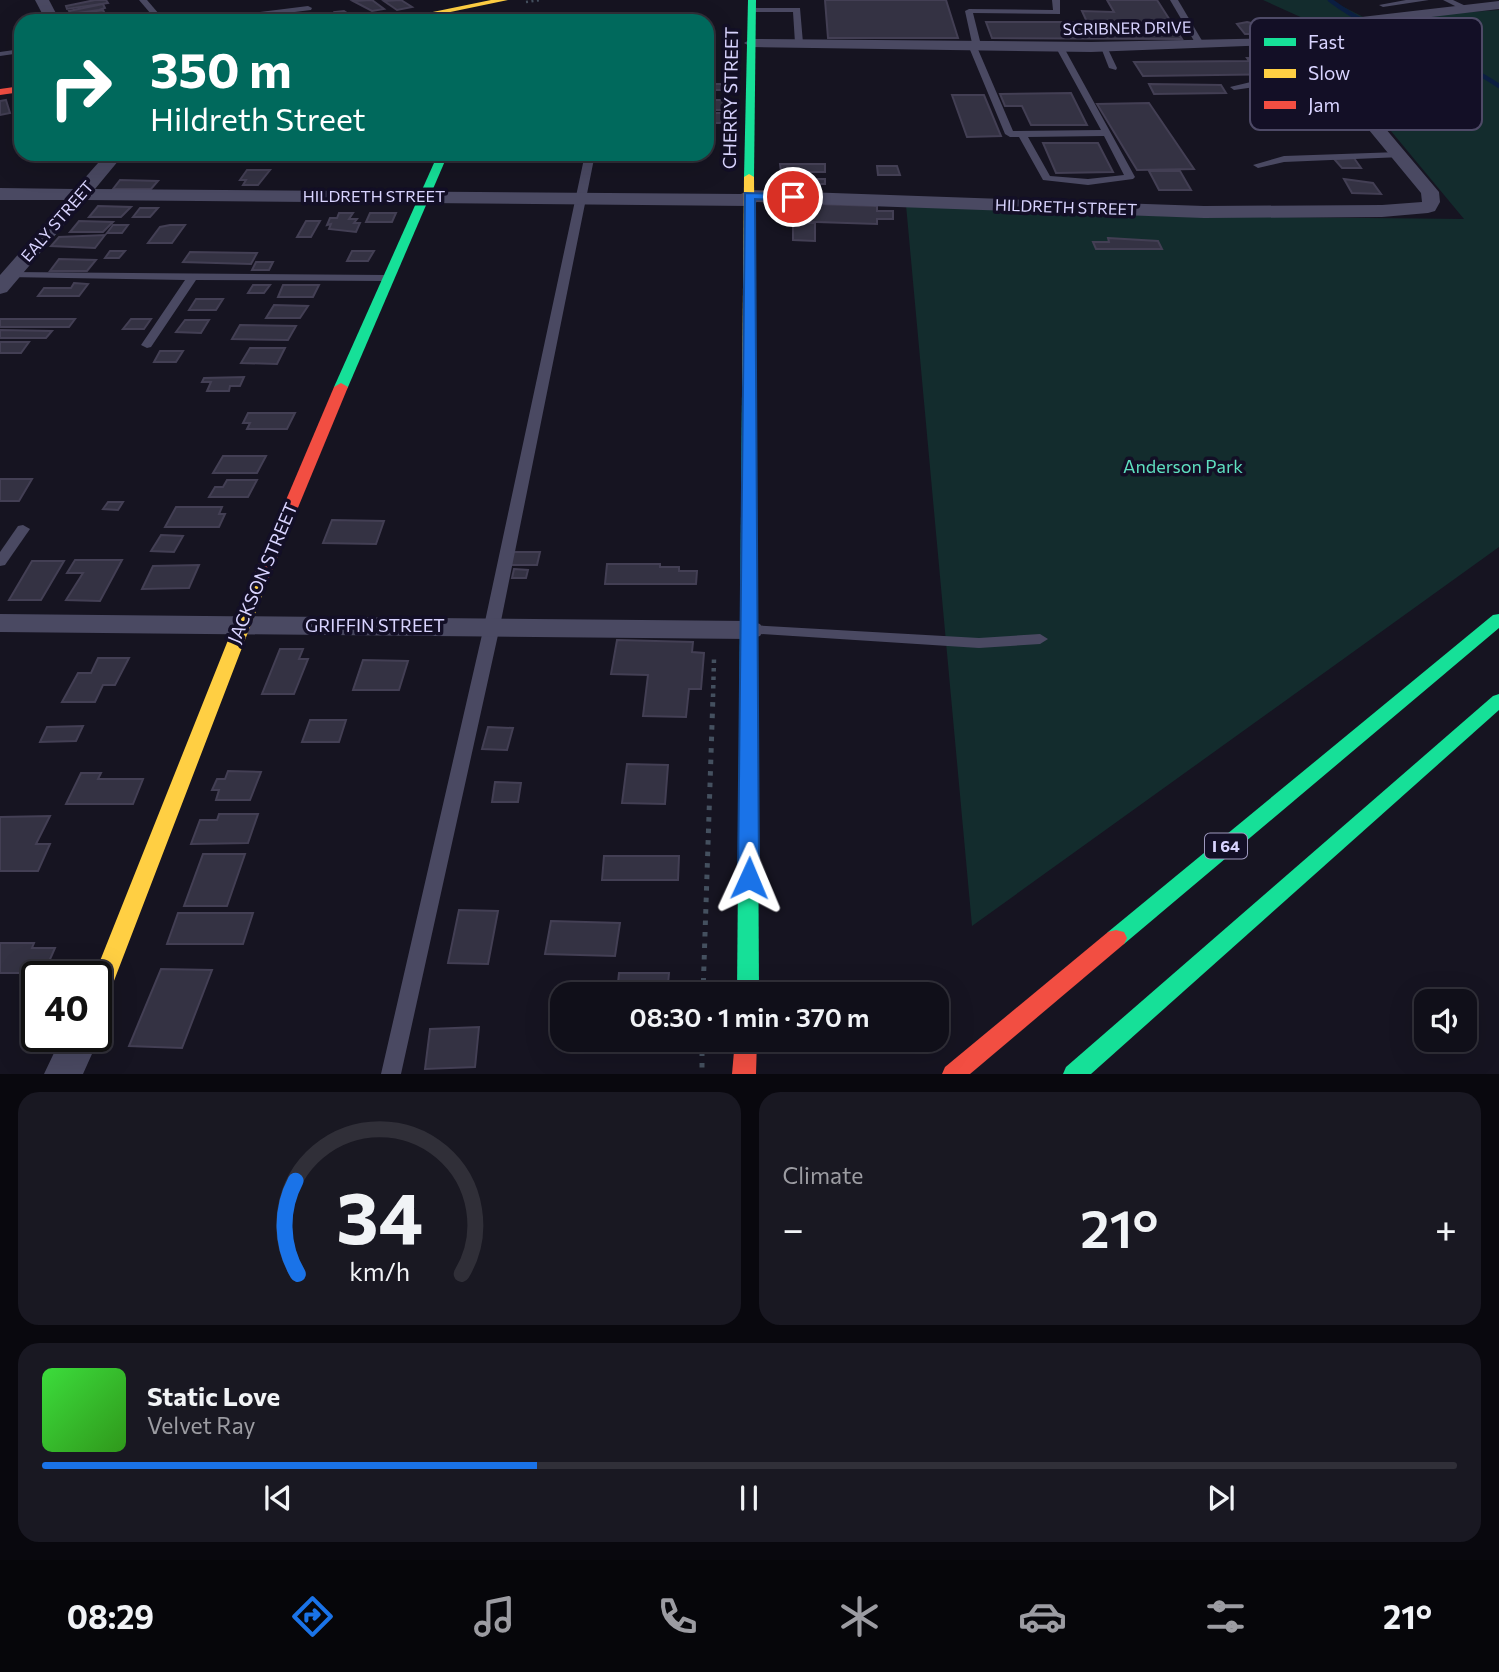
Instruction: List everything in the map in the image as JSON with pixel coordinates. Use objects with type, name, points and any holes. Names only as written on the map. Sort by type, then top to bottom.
[{"type":"main road","points":[[430,14],[504,0]]},
{"type":"main road","name":"CHERRY STREET","points":[[748,982],[749,198],[752,5]]},
{"type":"main road","name":"JACKSON STREET","points":[[111,961],[241,625],[387,278],[440,161]]},
{"type":"main road","name":"I 64","points":[[953,1073],[1499,620]]},
{"type":"main road","points":[[1074,1073],[1499,700]]},
{"type":"main road","points":[[744,1073],[745,1052]]},
{"type":"street","name":"SCRIBNER DRIVE","points":[[1367,18],[1496,7]]},
{"type":"street","name":"SCRIBNER DRIVE","points":[[751,43],[1102,47],[1250,43]]},
{"type":"street","points":[[1378,130],[1430,192],[1431,202],[1422,209],[1382,211]]},
{"type":"street","name":"EALY STREET","points":[[6,281],[109,161]]},
{"type":"street","name":"HILDRETH STREET","points":[[0,194],[749,198],[1204,212],[1382,211]]},
{"type":"street","name":"GRIFFIN STREET","points":[[0,623],[750,630]]},
{"type":"street","points":[[63,1073],[73,1052]]},
{"type":"lane","points":[[143,0],[155,14]]},
{"type":"lane","points":[[1056,0],[1057,12],[969,11],[975,45],[1010,134],[1107,133]]},
{"type":"lane","points":[[1174,0],[1200,44]]},
{"type":"lane","points":[[1402,14],[1383,5],[1425,0]]},
{"type":"lane","points":[[1447,0],[1466,8]]},
{"type":"lane","points":[[752,5],[797,10],[799,43]]},
{"type":"lane","points":[[260,14],[308,8]]},
{"type":"lane","points":[[1022,134],[1046,178],[1068,182],[1108,182],[1130,177],[1059,46]]},
{"type":"lane","points":[[1102,47],[1113,68]]},
{"type":"lane","points":[[1234,87],[1250,84]]},
{"type":"lane","points":[[1258,165],[1283,159],[1399,155]]},
{"type":"lane","points":[[391,1073],[492,626],[578,198],[588,161]]},
{"type":"lane","points":[[146,345],[193,276]]},
{"type":"lane","points":[[6,281],[193,276],[387,278]]},
{"type":"lane","points":[[0,562],[23,529]]},
{"type":"lane","points":[[750,630],[979,643],[1040,639]]},
{"type":"path","points":[[702,1052],[702,1073]]},
{"type":"green space","name":"Anderson Park","points":[[1263,0],[1330,0],[1365,18],[1303,18]]},
{"type":"green space","name":"Anderson Park","points":[[1499,10],[1499,547],[972,926],[906,205],[1158,216],[1464,219],[1390,130],[1482,130],[1482,18],[1396,18]]},
{"type":"building","points":[[106,0],[108,3],[67,9],[66,6]]},
{"type":"building","points":[[372,0],[384,9],[372,11],[353,1]]},
{"type":"building","points":[[401,0],[412,7],[397,10],[384,1]]},
{"type":"building","points":[[825,0],[946,0],[958,38],[828,38]]},
{"type":"building","points":[[1107,0],[1157,0],[1182,39],[992,38],[986,22],[1087,22],[1082,11],[1114,12]]},
{"type":"building","points":[[103,4],[105,8],[99,10],[71,14],[69,11]]},
{"type":"building","points":[[103,10],[105,14],[76,14]]},
{"type":"building","points":[[1250,23],[1250,34],[1245,34],[1237,24]]},
{"type":"building","points":[[1247,58],[1250,58],[1250,75],[1143,76],[1134,62],[1249,61]]},
{"type":"building","points":[[714,84],[731,84],[730,90],[714,90]]},
{"type":"building","points":[[1149,84],[1221,85],[1226,93],[1154,94]]},
{"type":"building","points":[[1071,93],[1087,125],[1031,125],[1022,106],[1005,106],[1000,94]]},
{"type":"building","points":[[952,95],[984,95],[1001,136],[967,137]]},
{"type":"building","points":[[6,100],[10,113],[0,115],[0,101]]},
{"type":"building","points":[[714,100],[726,100],[725,110],[714,110]]},
{"type":"building","points":[[1149,103],[1194,169],[1137,170],[1097,104]]},
{"type":"building","points":[[714,113],[725,113],[725,123],[714,123]]},
{"type":"building","points":[[1043,143],[1098,143],[1113,172],[1056,173]]},
{"type":"building","points":[[1354,158],[1361,168],[1342,168],[1334,159]]},
{"type":"building","points":[[780,164],[825,164],[825,172],[781,172]]},
{"type":"building","points":[[877,166],[897,166],[900,175],[878,175]]},
{"type":"building","points":[[247,170],[270,170],[258,185],[243,185],[246,180],[240,180]]},
{"type":"building","points":[[1149,171],[1180,171],[1191,190],[1159,190]]},
{"type":"building","points":[[825,179],[825,184],[818,184],[818,190],[787,188],[787,181]]},
{"type":"building","points":[[1344,179],[1373,183],[1381,194],[1352,193]]},
{"type":"building","points":[[120,180],[158,181],[151,189],[113,189]]},
{"type":"building","points":[[788,203],[877,206],[877,211],[893,211],[893,219],[877,219],[877,224],[787,221],[787,214],[780,214],[781,210],[787,210]]},
{"type":"building","points":[[98,206],[131,207],[121,217],[89,217]]},
{"type":"building","points":[[140,208],[158,208],[150,217],[133,217]]},
{"type":"building","points":[[339,213],[353,213],[349,219],[357,219],[354,223],[360,223],[356,232],[329,229],[331,224],[327,225],[330,218],[337,218]]},
{"type":"building","points":[[370,213],[396,213],[392,222],[366,222]]},
{"type":"building","points":[[79,221],[113,222],[103,232],[70,232]]},
{"type":"building","points":[[306,221],[320,221],[311,237],[297,237]]},
{"type":"building","points":[[793,223],[815,223],[815,241],[793,240]]},
{"type":"building","points":[[113,225],[128,225],[122,233],[107,233]]},
{"type":"building","points":[[185,225],[172,243],[148,243],[160,227]]},
{"type":"building","points":[[105,235],[95,248],[51,246],[59,237]]},
{"type":"building","points":[[1108,238],[1158,241],[1162,249],[1096,249],[1093,242],[1109,242]]},
{"type":"building","points":[[110,251],[125,251],[119,258],[105,258]]},
{"type":"building","points":[[352,251],[374,251],[368,261],[347,261]]},
{"type":"building","points":[[190,252],[257,253],[251,264],[183,262]]},
{"type":"building","points":[[59,259],[96,260],[87,271],[50,271]]},
{"type":"building","points":[[256,262],[273,262],[269,270],[252,270]]},
{"type":"building","points":[[74,283],[88,284],[79,296],[38,296],[44,288],[71,288]]},
{"type":"building","points":[[253,285],[270,285],[264,293],[248,293]]},
{"type":"building","points":[[283,285],[319,285],[313,297],[278,297]]},
{"type":"building","points":[[196,299],[223,299],[216,310],[189,310]]},
{"type":"building","points":[[274,305],[308,306],[300,318],[266,318]]},
{"type":"building","points":[[0,319],[75,319],[69,327],[0,327]]},
{"type":"building","points":[[131,319],[151,319],[144,329],[123,329]]},
{"type":"building","points":[[185,320],[209,320],[201,333],[176,332]]},
{"type":"building","points":[[240,325],[296,326],[288,340],[232,339]]},
{"type":"building","points":[[0,330],[52,331],[46,338],[0,338]]},
{"type":"building","points":[[0,342],[29,342],[21,353],[0,353]]},
{"type":"building","points":[[250,348],[285,348],[277,364],[241,363]]},
{"type":"building","points":[[160,351],[183,351],[176,362],[154,362]]},
{"type":"building","points":[[244,377],[240,386],[230,386],[229,391],[207,391],[211,382],[202,382],[204,378]]},
{"type":"building","points":[[248,413],[295,413],[287,429],[247,429],[250,423],[243,423]]},
{"type":"building","points":[[223,456],[266,456],[257,473],[213,473]]},
{"type":"building","points":[[0,479],[32,479],[19,501],[0,501]]},
{"type":"building","points":[[227,480],[257,480],[248,497],[209,497],[215,487],[223,487]]},
{"type":"building","points":[[108,502],[123,502],[118,510],[103,509]]},
{"type":"building","points":[[176,507],[222,507],[219,514],[225,514],[219,527],[165,527]]},
{"type":"building","points":[[332,520],[384,521],[376,544],[323,543]]},
{"type":"building","points":[[161,535],[183,536],[174,552],[151,551]]},
{"type":"building","points":[[513,552],[540,552],[537,565],[510,565]]},
{"type":"building","points":[[75,560],[122,560],[100,601],[66,600],[83,573],[67,573]]},
{"type":"building","points":[[32,561],[64,561],[41,600],[9,600]]},
{"type":"building","points":[[607,564],[660,564],[660,567],[679,567],[679,571],[697,571],[696,584],[605,584]]},
{"type":"building","points":[[199,565],[189,588],[142,589],[153,566]]},
{"type":"building","points":[[514,569],[528,570],[526,578],[512,578]]},
{"type":"building","points":[[617,640],[693,642],[692,652],[704,653],[701,689],[689,689],[686,717],[643,716],[648,675],[611,674]]},
{"type":"building","points":[[280,649],[303,649],[299,659],[308,659],[294,694],[262,694]]},
{"type":"building","points":[[98,658],[129,658],[115,685],[103,685],[95,702],[62,702],[78,673],[91,673]]},
{"type":"building","points":[[363,660],[408,661],[399,690],[353,690]]},
{"type":"building","points":[[310,720],[346,720],[339,742],[302,742]]},
{"type":"building","points":[[83,726],[76,741],[40,742],[47,727]]},
{"type":"building","points":[[488,727],[513,728],[507,750],[482,749]]},
{"type":"building","points":[[627,764],[668,765],[665,804],[622,803]]},
{"type":"building","points":[[228,771],[261,772],[250,800],[216,800],[219,790],[212,790],[217,779],[225,779]]},
{"type":"building","points":[[81,773],[101,773],[98,779],[143,779],[133,804],[66,804]]},
{"type":"building","points":[[495,782],[521,783],[518,802],[492,802]]},
{"type":"building","points":[[219,814],[258,814],[248,843],[191,844],[200,820],[217,820]]},
{"type":"building","points":[[50,816],[36,844],[50,844],[38,871],[0,871],[0,817]]},
{"type":"building","points":[[203,854],[245,854],[227,906],[184,906]]},
{"type":"building","points":[[604,856],[679,856],[678,880],[602,880]]},
{"type":"building","points":[[459,910],[498,911],[488,964],[448,963]]},
{"type":"building","points":[[178,913],[253,913],[243,944],[167,944]]},
{"type":"building","points":[[551,921],[620,923],[615,956],[545,954]]},
{"type":"building","points":[[0,943],[34,943],[32,948],[55,948],[49,961],[21,961],[21,973],[0,973]]},
{"type":"building","points":[[161,969],[212,970],[182,1048],[129,1046]]},
{"type":"building","points":[[619,973],[669,973],[668,982],[618,982]]},
{"type":"building","points":[[479,1027],[475,1067],[425,1069],[430,1029]]},
{"type":"waterway","points":[[1330,0],[1358,18]]},
{"type":"waterway","points":[[1482,76],[1499,86]]},
{"type":"traffic: fast","points":[[749,177],[752,0]]},
{"type":"traffic: fast","points":[[341,387],[440,161]]},
{"type":"traffic: fast","points":[[748,982],[749,394]]},
{"type":"traffic: fast","points":[[1116,938],[1499,619]]},
{"type":"traffic: fast","points":[[1074,1074],[1499,700]]},
{"type":"traffic: slow","points":[[430,14],[504,0]]},
{"type":"traffic: slow","points":[[749,177],[749,394]]},
{"type":"traffic: slow","points":[[111,961],[260,580]]},
{"type":"traffic: jam","points":[[0,92],[14,90]]},
{"type":"traffic: jam","points":[[260,580],[341,387]]},
{"type":"traffic: jam","points":[[953,1074],[1116,938]]},
{"type":"traffic: jam","points":[[744,1074],[745,1052]]},
{"type":"route","points":[[749,878],[749,196],[793,197]]}]
